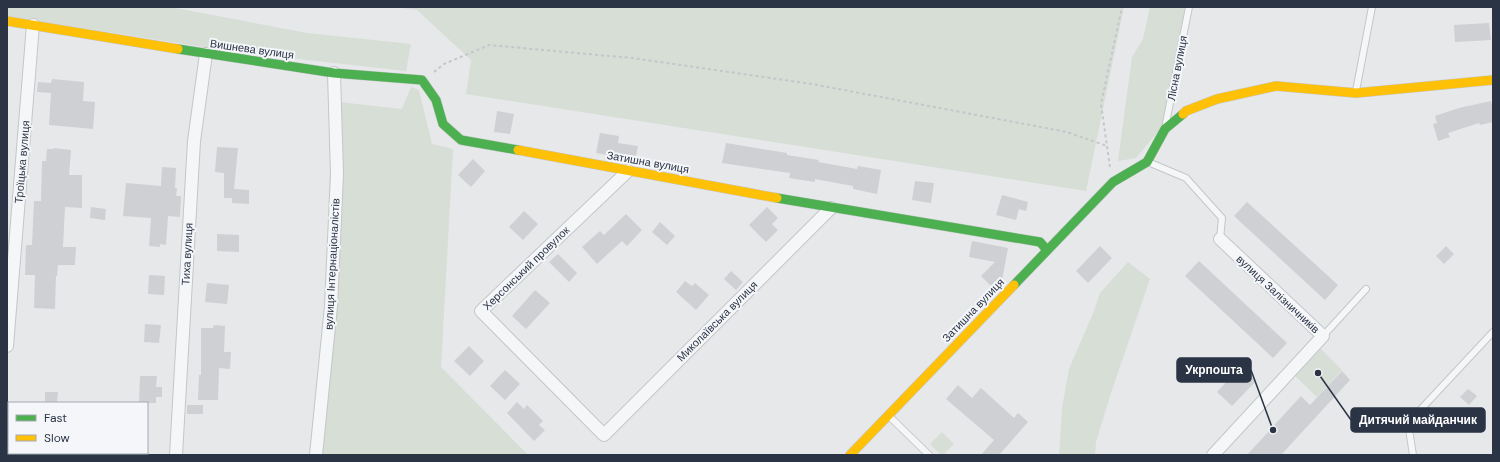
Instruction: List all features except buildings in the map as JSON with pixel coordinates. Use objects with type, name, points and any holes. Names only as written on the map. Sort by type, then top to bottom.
[{"type":"street","name":"Вишнева вулиця","points":[[7,21],[206,54],[334,73],[422,80]]},
{"type":"street","name":"Троїцька вулиця","points":[[7,346],[33,25]]},
{"type":"street","name":"Тиха вулиця","points":[[176,455],[194,141],[206,54]]},
{"type":"street","name":"вулиця Інтернаціоналістів","points":[[316,455],[332,298],[337,174],[334,73]]},
{"type":"street","name":"Затишна вулиця","points":[[422,80],[436,100],[443,124],[461,140],[831,208],[1040,242],[1047,250]]},
{"type":"street","points":[[1146,162],[1165,129],[1186,111],[1217,100],[1276,86],[1356,93],[1493,80]]},
{"type":"street","name":"Затишна вулиця","points":[[850,455],[1113,182],[1146,162]]},
{"type":"street","name":"Херсонський провулок","points":[[604,435],[480,311],[628,171]]},
{"type":"street","name":"Миколаївська вулиця","points":[[604,435],[831,208]]},
{"type":"street","name":"вулиця Залізничників","points":[[1217,454],[1323,336],[1220,240]]},
{"type":"lane","name":"Лісна вулиця","points":[[1165,129],[1188,7]]},
{"type":"lane","points":[[1356,93],[1372,7]]},
{"type":"lane","points":[[1146,162],[1186,178],[1222,218],[1220,240]]},
{"type":"lane","points":[[1323,336],[1366,289]]},
{"type":"lane","points":[[1413,455],[1408,423],[1493,332]]},
{"type":"lane","points":[[889,416],[929,455]]},
{"type":"path","points":[[1113,182],[1101,104],[1122,7]]},
{"type":"path","points":[[422,80],[444,64],[489,45],[632,58],[820,86],[1067,132],[1107,146]]},
{"type":"shaded area","points":[[7,7],[170,7],[307,33],[411,44],[406,71],[228,51],[7,16]]},
{"type":"shaded area","points":[[396,7],[1124,7],[1086,191],[466,94],[471,60],[417,10]]},
{"type":"shaded area","points":[[1150,7],[1185,7],[1162,127],[1136,158],[1118,161],[1132,57],[1143,39]]},
{"type":"shaded area","points":[[328,79],[341,81],[339,102],[402,109],[411,87],[419,90],[432,144],[453,149],[441,367],[528,455],[314,455],[326,320],[330,166]]},
{"type":"shaded area","points":[[1128,262],[1150,279],[1110,396],[1096,442],[1095,455],[1059,455],[1062,408],[1069,369],[1094,311],[1100,293]]},
{"type":"shaded area","points":[[1321,349],[1342,370],[1317,397],[1295,376]]},
{"type":"shaded area","points":[[942,432],[954,444],[943,455],[941,455],[930,444]]},
{"type":"traffic: fast","points":[[178,49],[334,73],[422,80],[436,100],[443,124],[461,140],[518,150]]},
{"type":"traffic: fast","points":[[1014,285],[1113,182],[1147,162],[1165,129],[1183,114]]},
{"type":"traffic: fast","points":[[777,198],[1040,242],[1047,250]]},
{"type":"traffic: slow","points":[[7,21],[178,49]]},
{"type":"traffic: slow","points":[[1183,114],[1186,111],[1217,99],[1276,86],[1356,93],[1493,80]]},
{"type":"traffic: slow","points":[[518,150],[777,198]]},
{"type":"traffic: slow","points":[[850,455],[1014,285]]},
{"type":"place","name":"Дитячий майданчик","points":[[1318,373]]},
{"type":"place","name":"Укрпошта","points":[[1273,430]]}]
